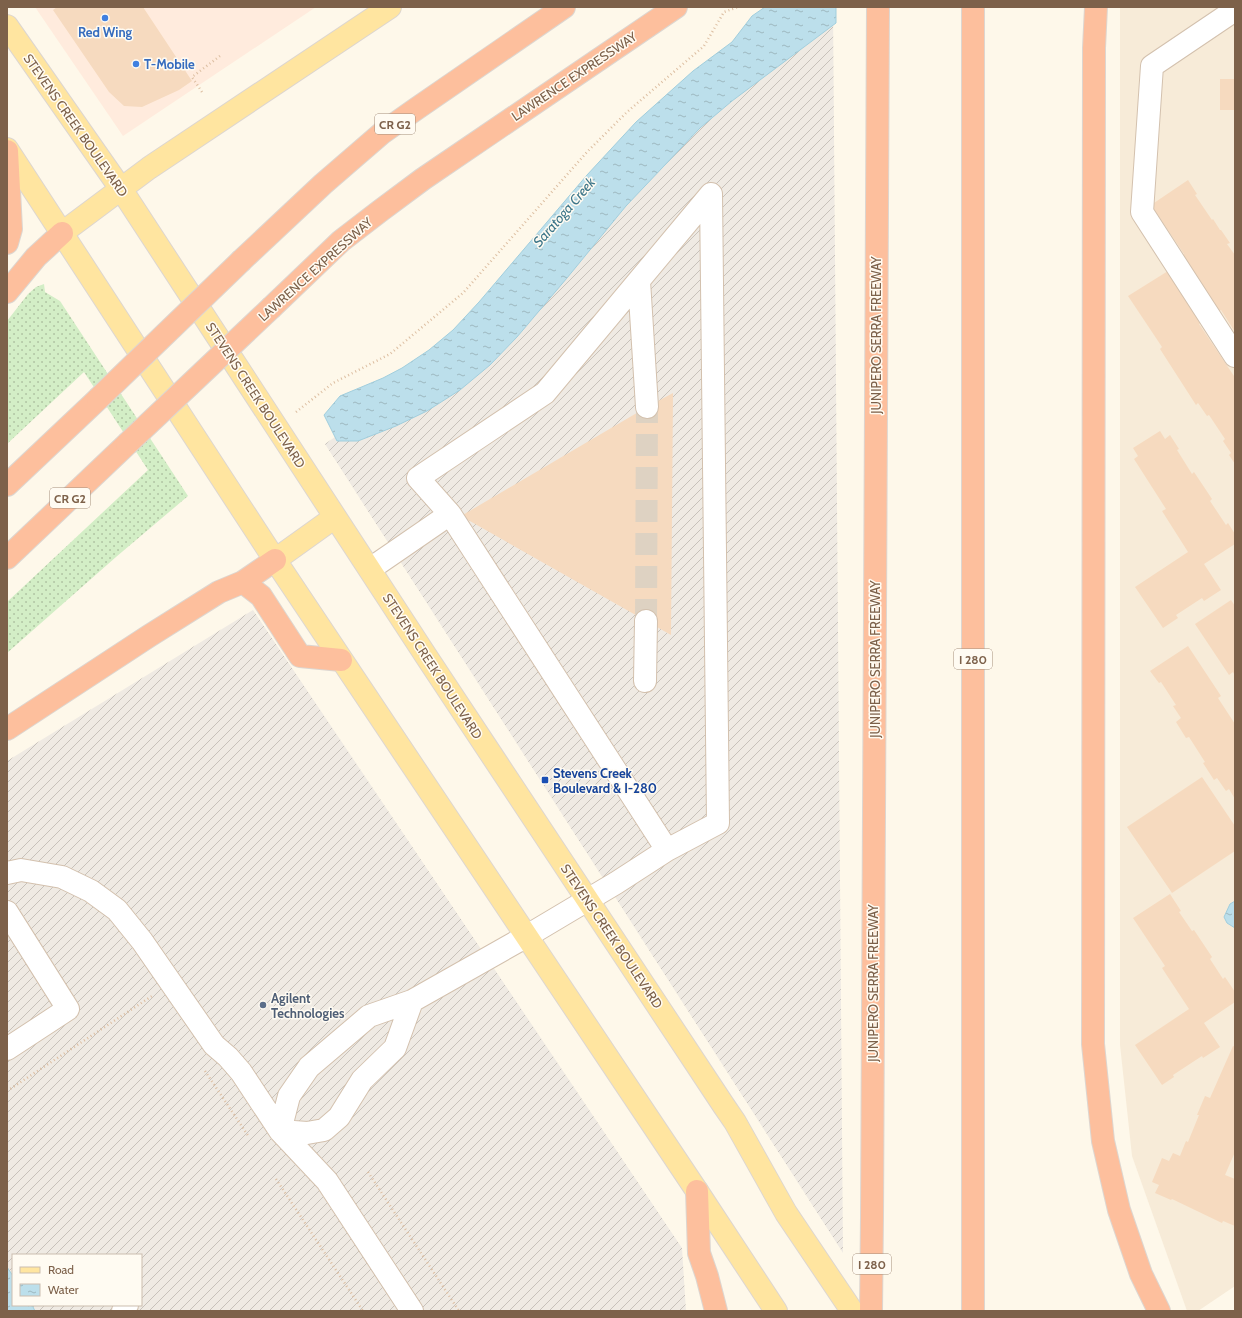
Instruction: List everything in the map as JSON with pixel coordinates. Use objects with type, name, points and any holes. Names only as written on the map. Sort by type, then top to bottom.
[{"type":"highway","name":"CR G2","points":[[7,485],[242,260],[323,184],[382,133],[564,7]]},
{"type":"highway","name":"LAWRENCE EXPRESSWAY","points":[[7,558],[341,241],[429,175],[676,7]]},
{"type":"highway","name":"JUNIPERO SERRA FREEWAY","points":[[871,1311],[878,7]]},
{"type":"highway","name":"I 280","points":[[973,7],[973,1311]]},
{"type":"highway","points":[[1096,7],[1094,79],[1093,1044],[1103,1141],[1118,1210],[1141,1274],[1159,1311]]},
{"type":"highway","points":[[7,150],[11,229],[7,243]]},
{"type":"highway","points":[[7,292],[36,257],[62,233]]},
{"type":"highway","points":[[7,730],[149,636],[219,592],[243,582],[275,560]]},
{"type":"highway","points":[[243,582],[261,596],[300,656],[341,660]]},
{"type":"highway","points":[[697,1191],[699,1253],[707,1276],[716,1311]]},
{"type":"main road","points":[[62,233],[149,168],[390,7]]},
{"type":"main road","name":"STEVENS CREEK BOULEVARD","points":[[7,26],[121,189],[335,517],[731,1117],[786,1213],[852,1311]]},
{"type":"main road","points":[[7,150],[341,660],[527,936],[776,1311]]},
{"type":"main road","points":[[275,560],[335,517]]},
{"type":"street","points":[[1235,10],[1152,66],[1142,212],[1235,356]]},
{"type":"street","points":[[280,1131],[289,1096],[309,1067],[369,1016],[412,1001],[588,900],[667,850],[718,823],[711,194],[545,393],[418,478],[450,514],[667,850]]},
{"type":"street","points":[[639,280],[648,408]]},
{"type":"street","points":[[370,569],[450,514]]},
{"type":"street","points":[[645,681],[646,621]]},
{"type":"street","points":[[7,873],[21,870],[62,876],[91,891],[117,910],[142,941],[214,1046],[228,1057],[241,1072],[280,1131],[328,1181],[412,1311]]},
{"type":"street","points":[[7,912],[68,1009],[7,1049]]},
{"type":"street","points":[[280,1131],[308,1133],[324,1130],[339,1117],[362,1080],[395,1048],[412,1001]]},
{"type":"path","points":[[277,427],[333,383],[390,354],[464,293],[587,152],[627,112],[704,46],[724,12],[738,7]]},
{"type":"path","points":[[202,92],[192,77],[220,56]]},
{"type":"path","points":[[7,1091],[155,994]]},
{"type":"path","points":[[201,1065],[249,1137]]},
{"type":"path","points":[[368,1172],[459,1311]]},
{"type":"path","points":[[276,1179],[363,1311]]},
{"type":"shaded area","points":[[35,7],[316,7],[123,136]]},
{"type":"shaded area","points":[[833,7],[843,1253],[325,444],[516,310],[658,141]]},
{"type":"shaded area","points":[[1120,7],[1235,7],[1235,1286],[1198,1311],[1187,1311],[1132,1156],[1120,1045]]},
{"type":"shaded area","name":"Agilent Technologies","points":[[253,610],[682,1248],[686,1311],[7,1311],[7,761]]},
{"type":"green space","points":[[44,284],[45,292],[60,301],[188,496],[7,653],[7,602],[148,470],[84,372],[7,444],[7,321],[28,294],[36,287]]},
{"type":"water","name":"Saratoga Creek","points":[[765,7],[836,7],[836,23],[732,101],[700,128],[626,206],[517,337],[490,365],[460,390],[427,411],[396,426],[358,441],[337,441],[324,415],[340,396],[383,378],[402,368],[429,350],[453,330],[479,302],[587,175],[636,122],[693,71],[732,42],[752,16]]},
{"type":"water","points":[[1235,901],[1235,928],[1227,923],[1224,917],[1230,904]]},
{"type":"water","points":[[7,1267],[12,1274],[12,1306],[32,1306],[35,1311],[7,1311]]},
{"type":"building","points":[[57,7],[143,7],[192,81],[179,90],[142,107],[124,106],[109,92],[53,10]]},
{"type":"building","points":[[1220,79],[1235,79],[1235,110],[1220,110]]},
{"type":"building","points":[[1188,180],[1197,194],[1195,195],[1230,243],[1227,244],[1235,255],[1235,332],[1221,310],[1218,312],[1181,256],[1184,254],[1151,205]]},
{"type":"building","points":[[1168,271],[1203,321],[1199,324],[1234,376],[1235,375],[1235,464],[1229,455],[1231,453],[1223,441],[1225,439],[1209,415],[1207,416],[1198,403],[1196,405],[1160,349],[1162,347],[1128,296]]},
{"type":"building","points":[[673,393],[671,635],[461,516],[647,407]]},
{"type":"building","points":[[1160,431],[1165,439],[1170,435],[1179,449],[1177,450],[1192,474],[1194,472],[1212,499],[1210,501],[1226,525],[1228,523],[1235,534],[1235,544],[1204,564],[1221,590],[1204,601],[1202,598],[1176,615],[1178,618],[1163,628],[1135,587],[1188,552],[1162,511],[1166,509],[1134,459],[1138,456],[1133,448]]},
{"type":"building","points":[[1231,600],[1235,606],[1235,676],[1233,672],[1229,675],[1195,624]]},
{"type":"building","points":[[1188,646],[1221,696],[1218,698],[1235,724],[1235,799],[1229,789],[1226,791],[1217,778],[1214,780],[1203,763],[1205,762],[1189,737],[1186,738],[1176,722],[1181,718],[1173,706],[1176,705],[1161,682],[1159,683],[1150,671]]},
{"type":"building","points":[[1202,777],[1235,826],[1235,851],[1172,893],[1127,827]]},
{"type":"building","points":[[1170,894],[1181,911],[1179,912],[1192,931],[1194,930],[1212,957],[1210,959],[1223,979],[1225,977],[1235,992],[1235,1002],[1204,1023],[1220,1047],[1203,1058],[1202,1056],[1173,1075],[1174,1077],[1162,1085],[1135,1045],[1189,1009],[1162,968],[1165,966],[1133,918]]},
{"type":"building","points":[[1233,1046],[1235,1047],[1235,1152],[1225,1175],[1235,1179],[1235,1226],[1223,1221],[1222,1223],[1172,1199],[1171,1200],[1155,1193],[1159,1185],[1152,1182],[1162,1158],[1169,1161],[1173,1153],[1180,1156],[1186,1141],[1188,1142],[1205,1096],[1210,1098]]},
{"type":"tunnel","points":[[646,621],[647,407]]},
{"type":"place","name":"Red Wing","points":[[105,18]]},
{"type":"place","name":"T-Mobile","points":[[136,64]]},
{"type":"place","name":"Stevens Creek Boulevard & I-280","points":[[545,780]]},
{"type":"place","name":"Agilent Technologies","points":[[263,1005]]}]
